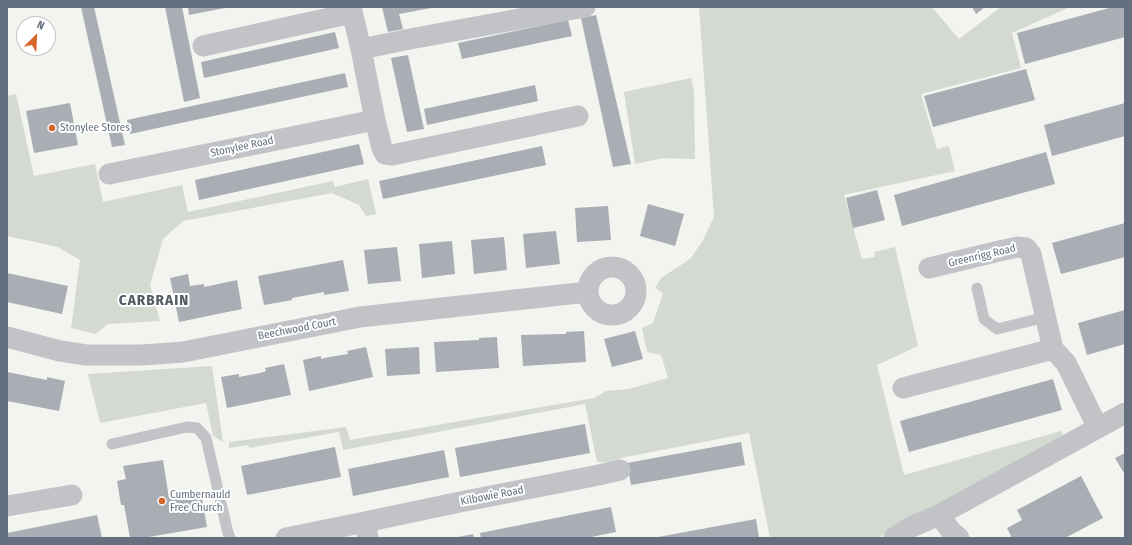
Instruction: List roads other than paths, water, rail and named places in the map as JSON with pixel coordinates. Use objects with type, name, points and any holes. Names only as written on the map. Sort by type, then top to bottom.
[{"type":"street","points":[[362,49],[585,7]]},
{"type":"street","points":[[203,46],[352,10],[362,49],[375,120],[385,154],[392,155],[578,116]]},
{"type":"street","name":"Stonylee Road","points":[[110,174],[375,120]]},
{"type":"street","name":"Greenrigg Road","points":[[930,268],[1018,247],[1026,248],[1031,254],[1053,349],[1066,363],[1098,428]]},
{"type":"street","name":"Beechwood Court","points":[[7,337],[60,351],[86,354],[141,355],[183,352],[360,317],[588,292]]},
{"type":"street","points":[[903,388],[1053,349]]},
{"type":"street","points":[[894,538],[909,528],[939,515],[1125,413]]},
{"type":"street","name":"Kilbowie Road","points":[[286,538],[366,530],[460,502],[620,470]]},
{"type":"street","points":[[7,506],[72,495]]},
{"type":"street","points":[[939,515],[951,531],[959,538]]},
{"type":"lane","points":[[977,288],[984,320],[997,329],[1046,317]]},
{"type":"lane","points":[[112,444],[186,427],[197,428],[206,438],[230,538]]},
{"type":"place","name":"Stonylee Stores","points":[[52,128]]},
{"type":"place","name":"Cumbernauld Free Church","points":[[162,501]]},
{"type":"district","name":"CARBRAIN","points":[[154,301]]}]
